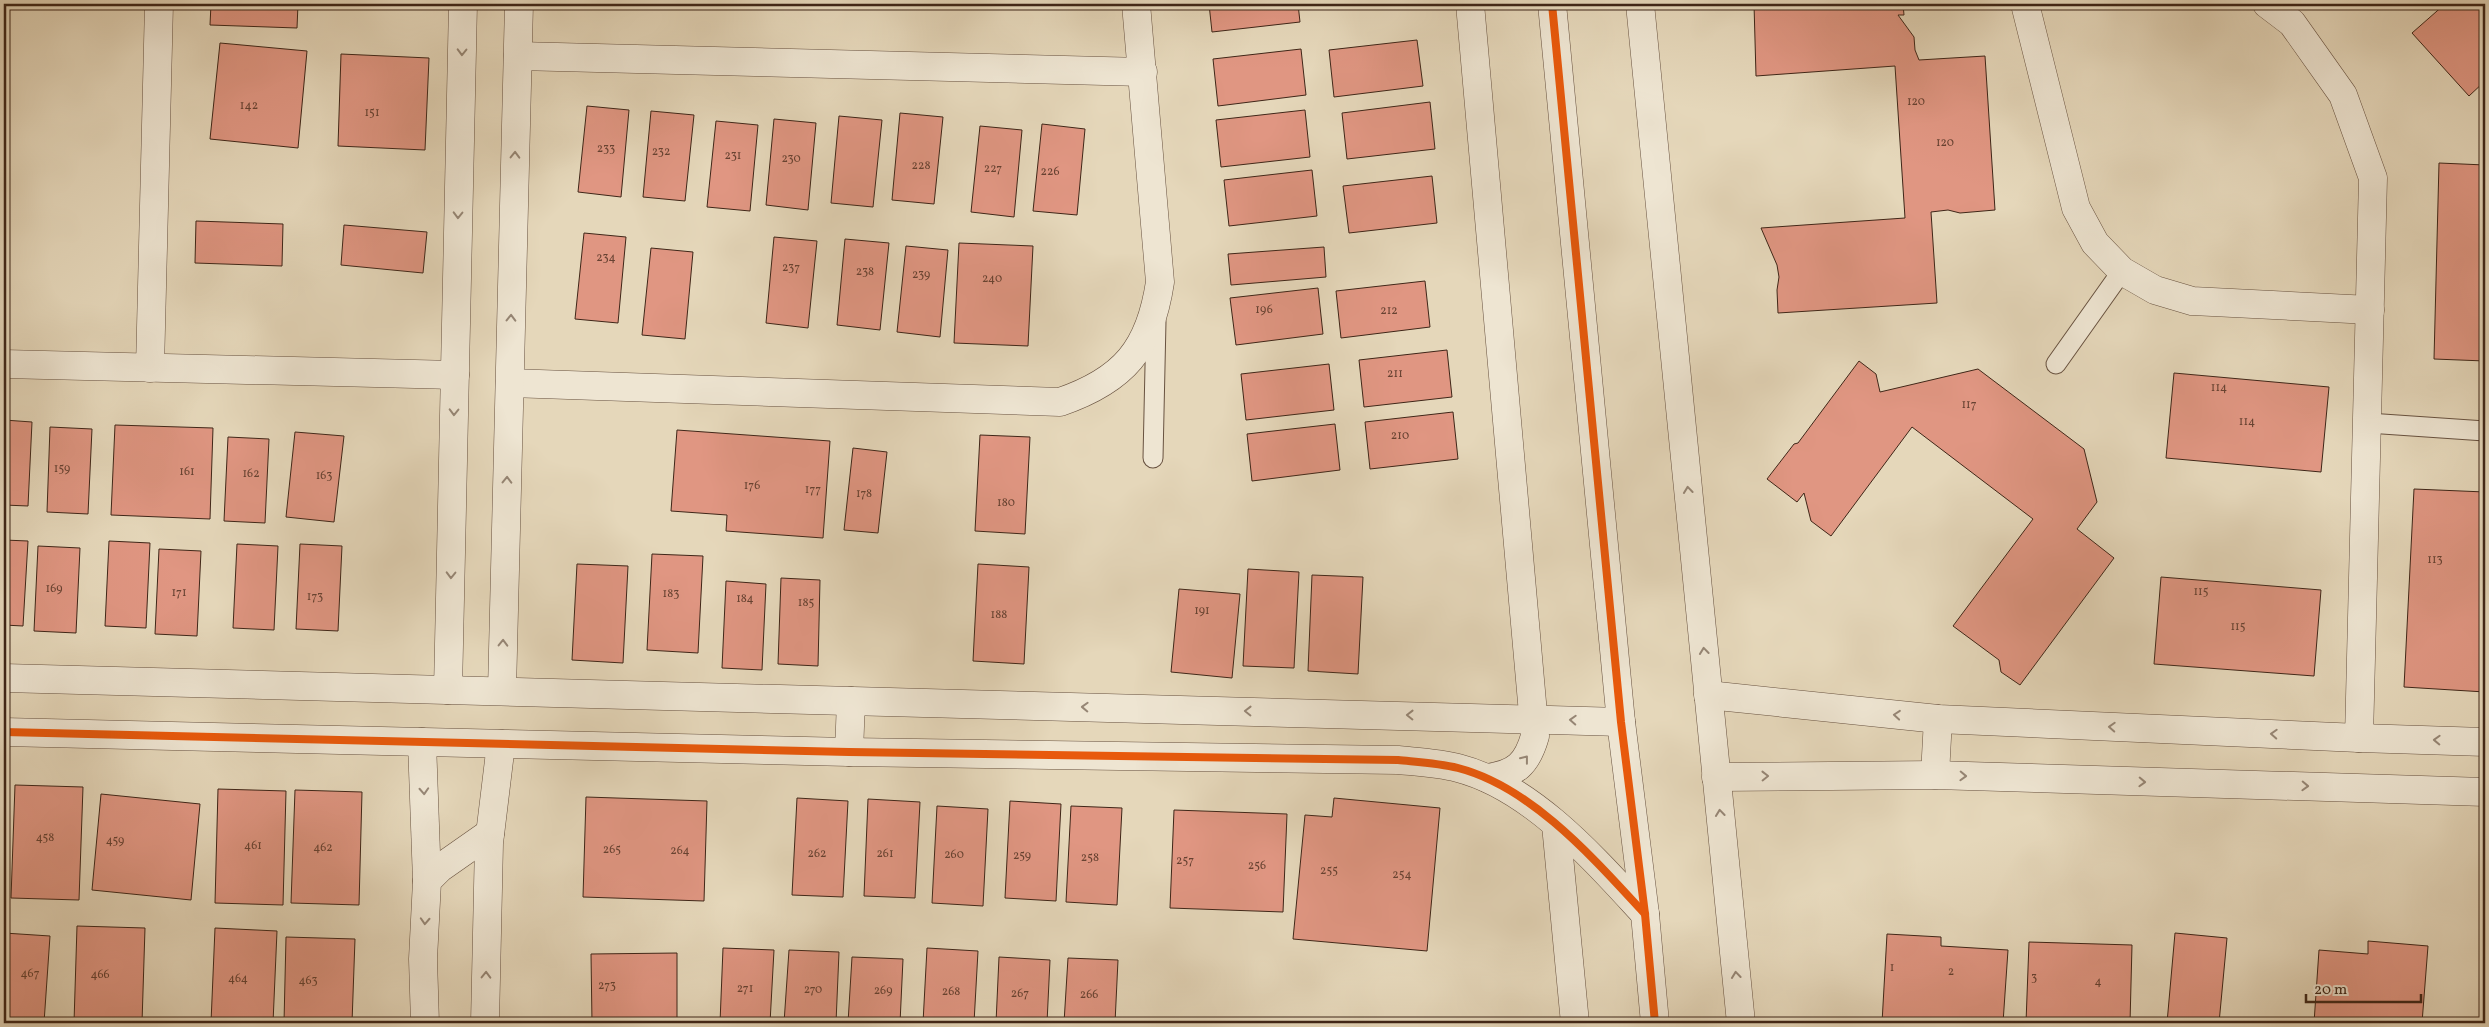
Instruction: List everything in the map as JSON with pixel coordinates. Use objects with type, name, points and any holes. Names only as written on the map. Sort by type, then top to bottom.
[{"type":"street","points":[[150,368],[159,4]]},
{"type":"street","points":[[448,690],[463,4]]},
{"type":"street","points":[[502,691],[519,4]]},
{"type":"street","points":[[510,383],[1060,402],[1094,388],[1110,378],[1131,359],[1146,336],[1156,310],[1160,282],[1136,4]]},
{"type":"street","points":[[1470,4],[1535,736],[1530,753],[1520,766],[1505,775],[1487,778]]},
{"type":"street","points":[[1552,4],[1621,722],[1655,1023]]},
{"type":"street","points":[[1640,4],[1741,1023]]},
{"type":"street","points":[[2025,4],[2076,208],[2095,243],[2122,271],[2155,290],[2192,301],[2370,310]]},
{"type":"street","points":[[2267,4],[2292,23],[2343,95],[2372,178],[2368,423],[2359,738]]},
{"type":"street","points":[[518,56],[1143,72]]},
{"type":"street","points":[[4,364],[455,375]]},
{"type":"street","points":[[4,678],[1534,718],[1621,722]]},
{"type":"street","points":[[1708,695],[1938,719],[2485,742]]},
{"type":"street","points":[[849,752],[851,701]]},
{"type":"street","points":[[1935,775],[1938,719]]},
{"type":"street","points":[[4,732],[849,752],[1398,760],[1458,768],[1487,778],[1516,795],[1556,824],[1587,852],[1644,914]]},
{"type":"street","points":[[422,742],[427,881],[423,959],[425,1023]]},
{"type":"street","points":[[485,1023],[490,833],[501,744]]},
{"type":"street","points":[[1716,777],[1935,775],[2485,792]]},
{"type":"street","points":[[1556,824],[1575,1023]]},
{"type":"street","points":[[427,881],[440,868],[490,833]]},
{"type":"lane","points":[[2056,364],[2122,271]]},
{"type":"lane","points":[[1153,458],[1156,310]]},
{"type":"lane","points":[[2368,423],[2485,431]]},
{"type":"building","points":[[211,4],[298,4],[297,28],[210,25]]},
{"type":"building","points":[[1209,4],[1298,4],[1300,22],[1212,32]]},
{"type":"building","points":[[1754,4],[1903,4],[1904,15],[1898,15],[1914,37],[1915,50],[1919,60],[1985,56],[1995,210],[1960,213],[1948,210],[1931,212],[1937,303],[1778,313],[1777,290],[1779,277],[1777,265],[1761,228],[1905,218],[1895,66],[1756,76]]},
{"type":"building","points":[[2445,4],[2485,4],[2485,81],[2469,96],[2412,33]]},
{"type":"building","points":[[1417,40],[1423,86],[1334,97],[1329,50]]},
{"type":"building","points":[[220,43],[307,51],[298,148],[210,139]]},
{"type":"building","points":[[1301,49],[1306,95],[1218,106],[1213,59]]},
{"type":"building","points":[[341,54],[429,58],[425,150],[338,146]]},
{"type":"building","points":[[1430,102],[1435,149],[1347,159],[1342,113]]},
{"type":"building","points":[[587,106],[629,110],[621,197],[578,192]]},
{"type":"building","points":[[1305,110],[1310,157],[1221,167],[1216,120]]},
{"type":"building","points":[[651,111],[694,115],[685,201],[643,197]]},
{"type":"building","points":[[900,113],[943,117],[934,204],[892,200]]},
{"type":"building","points":[[839,116],[882,120],[873,207],[831,203]]},
{"type":"building","points":[[774,119],[816,123],[808,210],[766,205]]},
{"type":"building","points":[[716,121],[758,125],[750,211],[707,207]]},
{"type":"building","points":[[1042,124],[1085,129],[1077,215],[1033,211]]},
{"type":"building","points":[[980,126],[1022,130],[1014,217],[971,212]]},
{"type":"building","points":[[2439,163],[2485,165],[2485,361],[2434,359]]},
{"type":"building","points":[[1312,170],[1317,216],[1229,226],[1224,180]]},
{"type":"building","points":[[1432,176],[1437,223],[1349,233],[1343,186]]},
{"type":"building","points":[[196,221],[283,224],[282,266],[195,263]]},
{"type":"building","points":[[344,225],[427,232],[423,273],[341,265]]},
{"type":"building","points":[[584,233],[626,237],[618,323],[575,319]]},
{"type":"building","points":[[774,237],[817,241],[808,328],[766,323]]},
{"type":"building","points":[[845,239],[889,243],[880,330],[837,325]]},
{"type":"building","points":[[959,243],[1033,246],[1028,346],[954,343]]},
{"type":"building","points":[[906,246],[948,250],[940,337],[897,332]]},
{"type":"building","points":[[1324,247],[1326,277],[1231,285],[1228,254]]},
{"type":"building","points":[[651,248],[693,252],[685,339],[642,335]]},
{"type":"building","points":[[1425,281],[1430,327],[1341,338],[1336,291]]},
{"type":"building","points":[[1318,288],[1323,334],[1236,345],[1230,298]]},
{"type":"building","points":[[1447,350],[1452,397],[1364,407],[1359,360]]},
{"type":"building","points":[[1859,361],[1876,374],[1880,392],[1978,369],[2084,449],[2097,502],[2077,529],[2114,558],[2020,685],[2001,672],[1999,660],[1953,626],[2033,519],[1912,427],[1831,536],[1811,521],[1804,493],[1797,502],[1767,479],[1794,444],[1798,443]]},
{"type":"building","points":[[1329,364],[1334,410],[1246,420],[1241,374]]},
{"type":"building","points":[[2174,373],[2329,387],[2321,472],[2166,458]]},
{"type":"building","points":[[1453,412],[1458,459],[1370,469],[1365,422]]},
{"type":"building","points":[[4,420],[32,422],[28,506],[4,505]]},
{"type":"building","points":[[1335,424],[1340,470],[1252,481],[1247,434]]},
{"type":"building","points":[[115,425],[213,428],[210,519],[111,515]]},
{"type":"building","points":[[50,427],[92,429],[88,514],[47,512]]},
{"type":"building","points":[[677,430],[830,441],[823,538],[726,531],[727,515],[671,511]]},
{"type":"building","points":[[295,432],[344,436],[334,522],[286,517]]},
{"type":"building","points":[[980,435],[1030,437],[1025,534],[975,531]]},
{"type":"building","points":[[228,437],[269,439],[265,523],[224,521]]},
{"type":"building","points":[[853,448],[887,452],[878,533],[844,530]]},
{"type":"building","points":[[2414,489],[2485,492],[2485,692],[2404,687]]},
{"type":"building","points":[[4,540],[28,541],[23,626],[4,625]]},
{"type":"building","points":[[109,541],[150,543],[146,628],[105,626]]},
{"type":"building","points":[[237,544],[278,546],[274,630],[233,628]]},
{"type":"building","points":[[300,544],[342,546],[338,631],[296,629]]},
{"type":"building","points":[[38,546],[80,548],[76,633],[34,631]]},
{"type":"building","points":[[159,549],[201,551],[197,636],[155,634]]},
{"type":"building","points":[[652,554],[703,556],[698,653],[647,650]]},
{"type":"building","points":[[577,564],[628,566],[623,663],[572,660]]},
{"type":"building","points":[[978,564],[1029,567],[1024,664],[973,661]]},
{"type":"building","points":[[1248,569],[1299,572],[1294,668],[1243,666]]},
{"type":"building","points":[[1312,575],[1363,577],[1358,674],[1308,671]]},
{"type":"building","points":[[2161,577],[2321,590],[2314,676],[2154,664]]},
{"type":"building","points":[[781,578],[820,580],[818,666],[778,664]]},
{"type":"building","points":[[726,581],[766,584],[762,670],[722,668]]},
{"type":"building","points":[[1179,589],[1240,594],[1232,678],[1171,672]]},
{"type":"building","points":[[15,785],[83,787],[79,900],[11,898]]},
{"type":"building","points":[[218,789],[286,791],[283,905],[215,903]]},
{"type":"building","points":[[295,790],[362,792],[359,905],[291,903]]},
{"type":"building","points":[[101,794],[200,804],[191,900],[92,890]]},
{"type":"building","points":[[586,797],[707,801],[704,901],[583,897]]},
{"type":"building","points":[[797,798],[848,801],[843,897],[792,895]]},
{"type":"building","points":[[1334,798],[1440,808],[1427,951],[1293,939],[1305,815],[1332,817]]},
{"type":"building","points":[[868,799],[920,802],[915,898],[864,896]]},
{"type":"building","points":[[1010,801],[1061,804],[1056,901],[1005,898]]},
{"type":"building","points":[[937,806],[988,809],[983,906],[932,903]]},
{"type":"building","points":[[1071,806],[1122,808],[1117,905],[1066,902]]},
{"type":"building","points":[[1174,810],[1287,814],[1283,912],[1170,908]]},
{"type":"building","points":[[77,926],[145,928],[142,1023],[74,1023]]},
{"type":"building","points":[[215,928],[277,931],[273,1023],[211,1023]]},
{"type":"building","points":[[4,933],[50,936],[44,1023],[4,1023]]},
{"type":"building","points":[[2175,933],[2227,938],[2219,1023],[2167,1023]]},
{"type":"building","points":[[1887,934],[1941,937],[1941,946],[2008,950],[2003,1023],[1882,1023]]},
{"type":"building","points":[[286,937],[355,939],[352,1023],[284,1023]]},
{"type":"building","points":[[2368,941],[2428,946],[2422,1023],[2314,1023],[2319,950],[2368,954]]},
{"type":"building","points":[[2029,942],[2132,945],[2130,1023],[2026,1023]]},
{"type":"building","points":[[723,948],[774,950],[770,1023],[720,1023]]},
{"type":"building","points":[[927,948],[978,951],[974,1023],[923,1023]]},
{"type":"building","points":[[789,950],[839,952],[836,1023],[784,1023]]},
{"type":"building","points":[[677,953],[677,1023],[592,1023],[591,954]]},
{"type":"building","points":[[852,957],[903,959],[900,1023],[848,1023]]},
{"type":"building","points":[[999,957],[1050,960],[1047,1023],[996,1023]]},
{"type":"building","points":[[1068,958],[1118,960],[1115,1023],[1064,1023]]},
{"type":"cycle path","points":[[1552,4],[1621,722],[1645,914],[1655,1023]]},
{"type":"cycle path","points":[[4,732],[849,752],[1398,760],[1428,763],[1458,768],[1485,778],[1511,791],[1537,808],[1583,849],[1645,914]]}]
